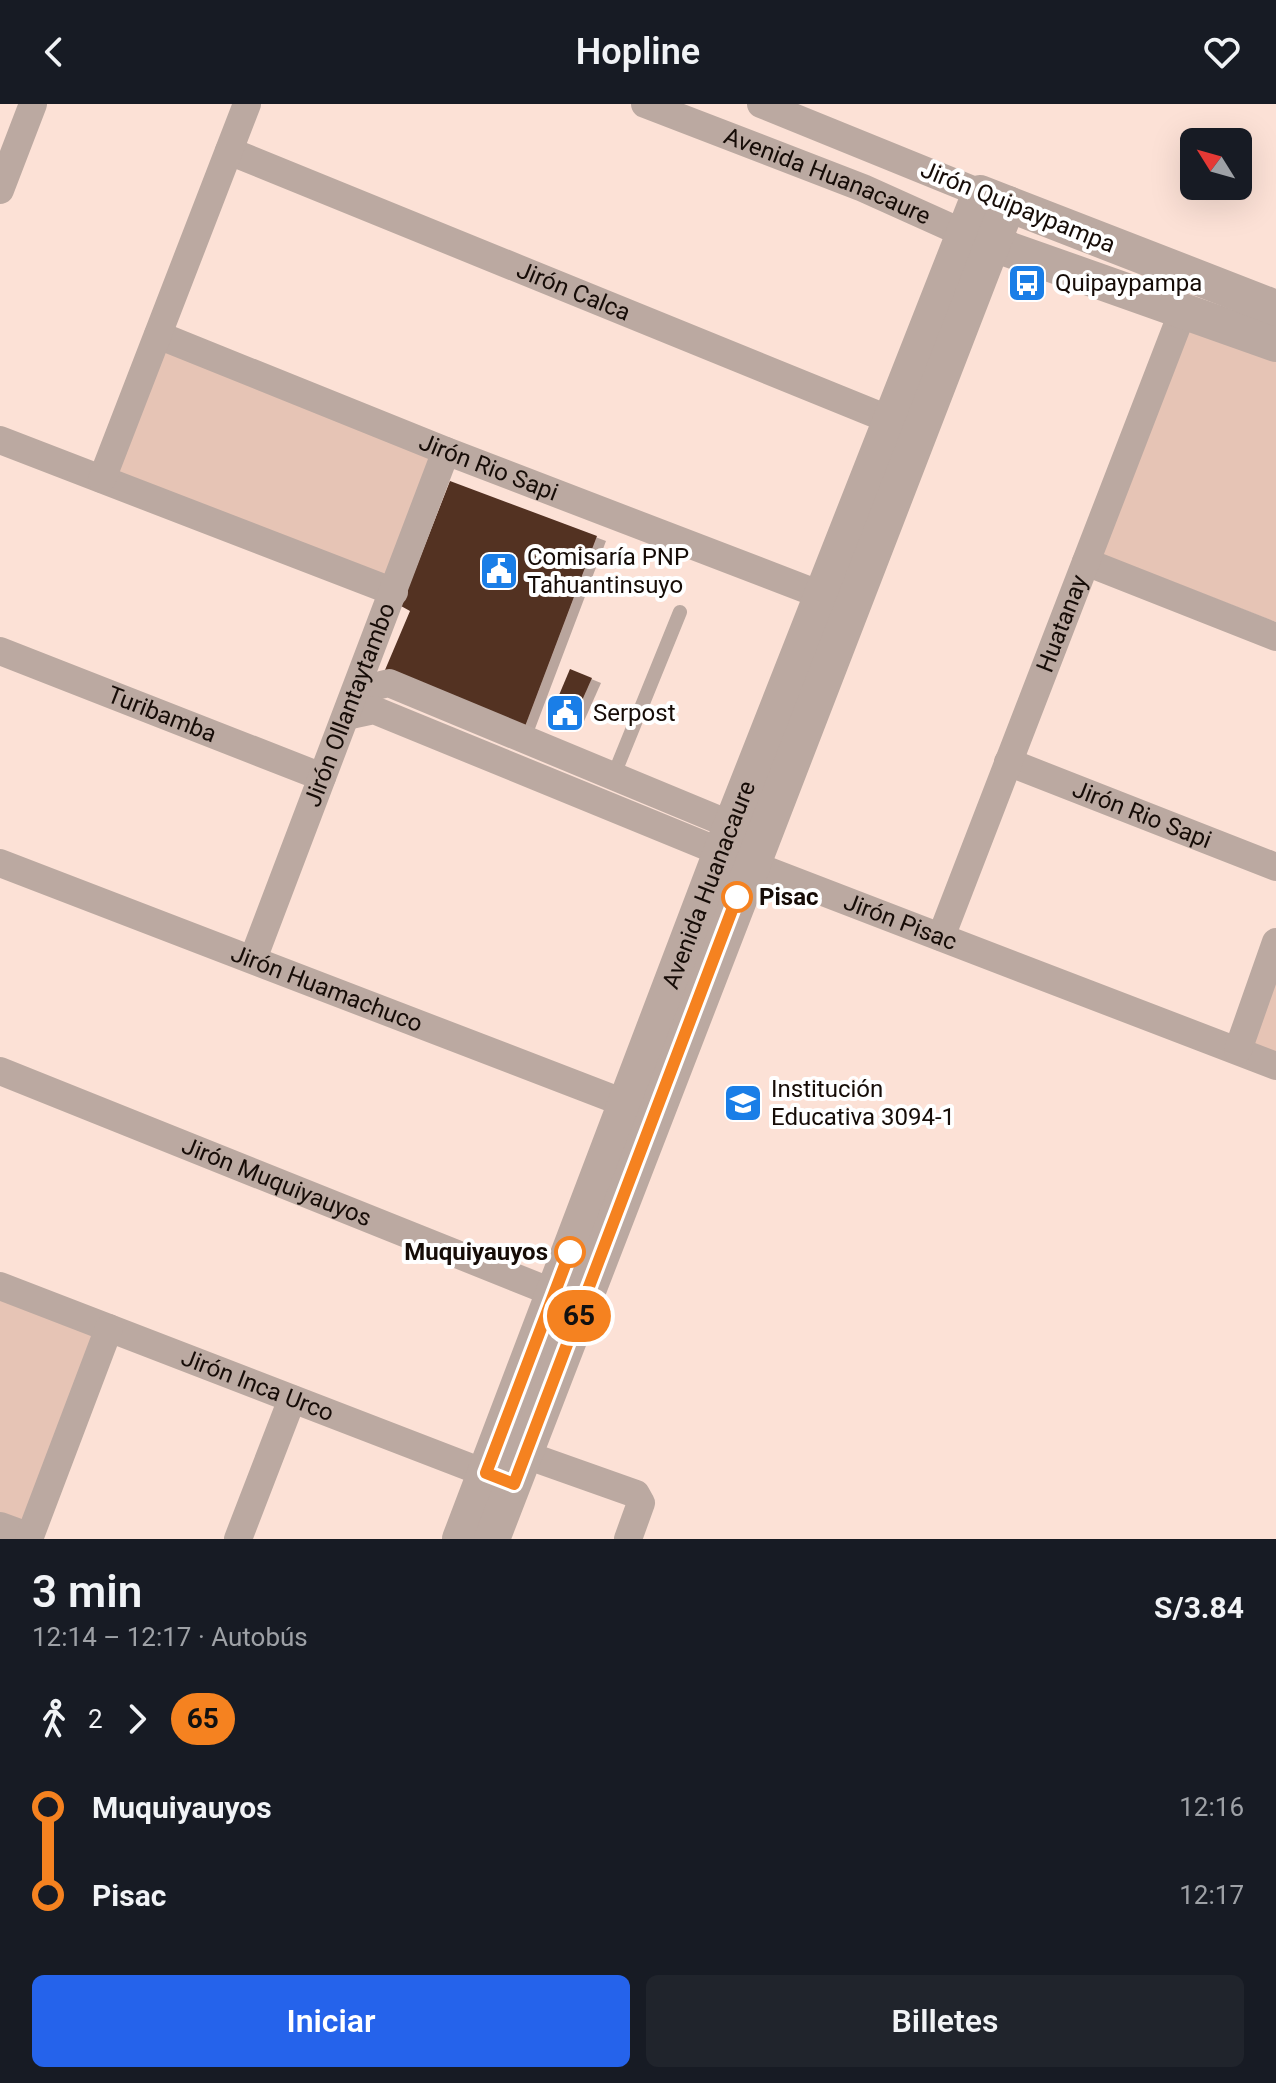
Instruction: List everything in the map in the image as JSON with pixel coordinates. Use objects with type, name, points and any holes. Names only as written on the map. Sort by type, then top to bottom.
[{"type":"street","points":[[0,190],[33,104]]},
{"type":"street","points":[[102,479],[247,104]]},
{"type":"street","name":"Avenida Huanacaure","points":[[645,104],[863,188],[977,238]]},
{"type":"street","name":"Jirón Quipaypampa","points":[[778,107],[994,199],[1276,308]]},
{"type":"street","name":"Jirón Calca","points":[[229,151],[903,425]]},
{"type":"street","name":"Avenida Huanacaure","points":[[460,1539],[509,1471],[740,845],[994,199]]},
{"type":"street","name":"Jirón Quipaypampa","points":[[977,238],[1184,308],[1276,344]]},
{"type":"street","name":"Huatanay","points":[[941,937],[1184,308]]},
{"type":"street","name":"Jirón Rio Sapi","points":[[158,335],[446,451],[821,595]]},
{"type":"street","name":"Avenida Huanacaure","points":[[740,845],[821,595],[903,425]]},
{"type":"street","points":[[0,440],[394,592]]},
{"type":"street","name":"Jirón Ollantaytambo","points":[[253,959],[446,451]]},
{"type":"street","points":[[1086,562],[1276,637]]},
{"type":"street","name":"Turibamba","points":[[0,651],[322,777]]},
{"type":"street","name":"Jirón Pisac","points":[[351,703],[389,683],[613,777],[740,845],[941,937],[1276,1066]]},
{"type":"street","name":"Jirón Pisac","points":[[351,703],[740,845]]},
{"type":"street","name":"Jirón Rio Sapi","points":[[1008,762],[1276,867]]},
{"type":"street","name":"Jirón Huamachuco","points":[[0,863],[640,1110]]},
{"type":"street","points":[[1238,1050],[1276,942]]},
{"type":"street","name":"Jirón Muquiyauyos","points":[[0,1071],[554,1293]]},
{"type":"street","name":"Avenida Huanacaure","points":[[492,1539],[554,1293],[640,1110]]},
{"type":"street","name":"Jirón Inca Urco","points":[[0,1286],[292,1399],[509,1471],[636,1494],[641,1503],[628,1539]]},
{"type":"street","points":[[0,1526],[30,1538],[109,1328]]},
{"type":"street","points":[[238,1539],[292,1399]]},
{"type":"lane","points":[[613,777],[680,612]]},
{"type":"shaded area","points":[[1190,323],[1276,355],[1276,622],[1101,554]]},
{"type":"shaded area","points":[[166,346],[435,454],[387,580],[114,475]]},
{"type":"shaded area","points":[[1276,977],[1276,1054],[1250,1045]]},
{"type":"shaded area","points":[[0,1287],[102,1327],[25,1526],[0,1516]]},
{"type":"building","name":"Comisaría PNP Tahuantinsuyo","points":[[450,481],[597,536],[524,729],[385,670],[410,611],[401,606]]},
{"type":"building","points":[[570,669],[592,678],[572,723],[551,714]]},
{"type":"bus line","name":"65","points":[[570,1252],[486,1473],[514,1484],[737,897]]},
{"type":"place","name":"Quipaypampa","points":[[1027,283]]},
{"type":"place","name":"Comisaría PNP Tahuantinsuyo","points":[[499,571]]},
{"type":"place","name":"Serpost","points":[[565,713]]},
{"type":"place","name":"Pisac","points":[[737,897]]},
{"type":"place","name":"Institución Educativa 3094-1","points":[[743,1103]]},
{"type":"place","name":"Muquiyauyos","points":[[570,1252]]}]
